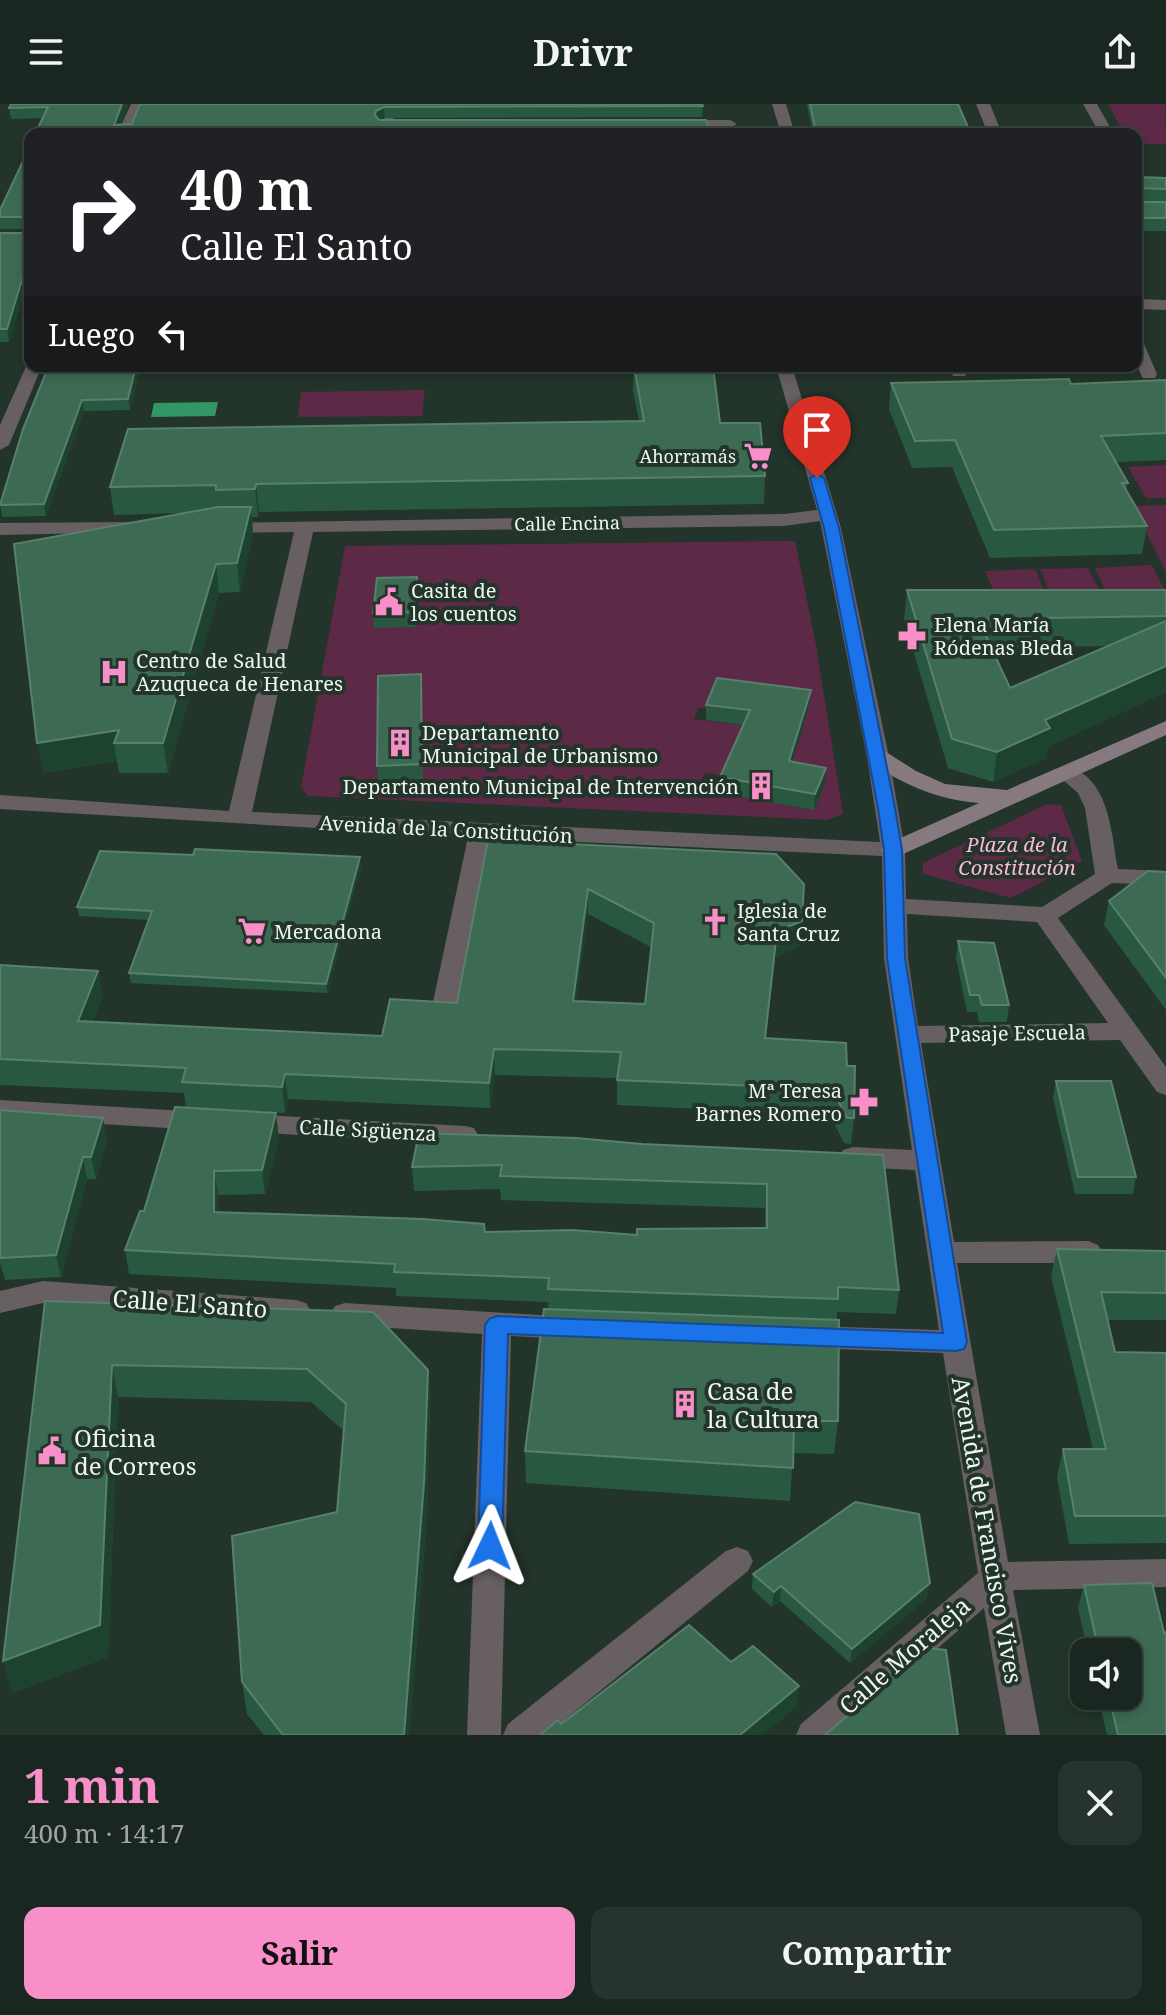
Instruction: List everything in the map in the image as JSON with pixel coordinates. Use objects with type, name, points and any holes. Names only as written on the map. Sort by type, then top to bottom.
[{"type":"street","points":[[127,128],[138,104]]},
{"type":"street","points":[[384,128],[390,104]]},
{"type":"street","points":[[726,104],[732,128]]},
{"type":"street","points":[[779,104],[786,128]]},
{"type":"street","points":[[983,104],[993,128]]},
{"type":"street","points":[[1090,104],[1104,128]]},
{"type":"street","points":[[667,124],[719,128]]},
{"type":"street","points":[[391,128],[401,125]]},
{"type":"street","points":[[1142,304],[1166,305]]},
{"type":"street","points":[[1142,358],[1149,374]]},
{"type":"street","points":[[0,445],[31,372]]},
{"type":"street","name":"Avenida de Francisco Vives","points":[[786,372],[827,514],[878,757],[893,850],[896,958],[907,1035],[1023,1735]]},
{"type":"street","name":"Calle Encina","points":[[198,528],[784,520],[827,514]]},
{"type":"street","points":[[239,818],[305,527]]},
{"type":"street","points":[[0,529],[151,528]]},
{"type":"street","points":[[893,850],[1166,727]]},
{"type":"street","points":[[878,757],[903,775],[931,788],[972,797],[1018,795]]},
{"type":"street","points":[[1066,773],[1087,790],[1096,808],[1107,876]]},
{"type":"street","name":"Avenida de la Constitución","points":[[0,802],[239,818],[893,850]]},
{"type":"street","points":[[446,1002],[481,830]]},
{"type":"street","points":[[894,906],[1044,915],[1060,909],[1107,876],[1166,878]]},
{"type":"street","points":[[1044,915],[1166,1086]]},
{"type":"street","name":"Pasaje Escuela","points":[[907,1035],[1127,1031]]},
{"type":"street","name":"Calle Sigüenza","points":[[0,1109],[493,1137]]},
{"type":"street","points":[[827,1156],[927,1161]]},
{"type":"street","points":[[943,1253],[1118,1252]]},
{"type":"street","name":"Calle El Santo","points":[[0,1302],[43,1292],[591,1329]]},
{"type":"street","points":[[484,1735],[497,1325]]},
{"type":"street","points":[[780,1336],[956,1342]]},
{"type":"street","points":[[520,1735],[737,1561]]},
{"type":"street","points":[[997,1576],[1166,1573]]},
{"type":"street","name":"Calle Moraleja","points":[[813,1735],[997,1576]]},
{"type":"green space","points":[[1108,104],[1165,104],[1166,144],[1142,144],[1142,128],[1121,128]]},
{"type":"green space","points":[[425,390],[422,416],[298,417],[301,392]]},
{"type":"green space","points":[[1166,465],[1166,498],[1146,498],[1128,467]]},
{"type":"green space","points":[[1166,505],[1166,572],[1133,506]]},
{"type":"green space","points":[[795,541],[816,645],[843,814],[827,820],[308,796],[301,787],[345,546]],"holes":[[[698,708],[710,709],[801,733],[694,719]],[[705,773],[726,776],[813,810],[698,789]]]},
{"type":"green space","points":[[1152,565],[1166,592],[1107,595],[1095,568]]},
{"type":"green space","points":[[1088,568],[1102,595],[1051,596],[1040,569]]},
{"type":"green space","points":[[1035,569],[1046,595],[996,597],[985,571]]},
{"type":"green space","name":"Plaza de la Constitución","points":[[1047,804],[1061,805],[1082,861],[1011,898],[923,874],[923,863]]},
{"type":"shaded area","points":[[218,402],[215,416],[151,417],[154,403]]},
{"type":"building","points":[[11,104],[122,104],[114,125],[132,124],[140,104],[702,104],[384,107],[375,115],[379,120],[706,120],[708,128],[38,128],[48,107],[9,108]]},
{"type":"building","points":[[810,104],[958,104],[968,128],[815,128]]},
{"type":"building","points":[[24,159],[24,217],[0,217],[0,210]]},
{"type":"building","points":[[1142,177],[1166,178],[1166,189],[1142,188]]},
{"type":"building","points":[[1142,202],[1166,202],[1166,218],[1142,218]]},
{"type":"building","points":[[0,233],[24,233],[24,273],[7,329],[0,329]]},
{"type":"building","points":[[46,372],[135,372],[128,399],[82,400],[44,504],[0,505],[23,429]]},
{"type":"building","points":[[635,372],[714,372],[720,423],[760,423],[765,476],[256,484],[255,489],[216,490],[216,485],[110,487],[128,429],[644,421]]},
{"type":"building","points":[[1069,379],[1071,384],[1166,380],[1166,433],[1101,436],[1128,483],[1122,483],[1147,526],[994,530],[955,440],[915,441],[891,383]]},
{"type":"building","name":"Centro de Salud Azuqueca de Henares","points":[[218,507],[251,507],[237,563],[216,564],[163,743],[114,743],[119,730],[37,743],[14,544]]},
{"type":"building","points":[[417,577],[415,612],[373,613],[377,578]]},
{"type":"building","points":[[907,590],[1166,590],[1166,616],[978,619],[1010,688],[1166,621],[1166,666],[1045,720],[1050,728],[997,752],[952,739]]},
{"type":"building","name":"Departamento Municipal de Urbanismo","points":[[421,674],[422,764],[377,766],[378,676]]},
{"type":"building","points":[[717,678],[811,690],[789,761],[826,768],[815,794],[720,777],[750,710],[706,705]]},
{"type":"building","points":[[488,840],[776,854],[804,884],[802,921],[777,931],[765,1038],[846,1043],[847,1066],[855,1066],[854,1118],[847,1118],[832,1089],[617,1080],[621,1052],[494,1049],[489,1083],[285,1074],[282,1087],[182,1082],[186,1068],[0,1059],[0,965],[98,971],[78,1021],[382,1036],[390,999],[457,1003]],"holes":[[[588,889],[654,923],[645,1004],[573,1001]]]},
{"type":"building","name":"Mercadona","points":[[195,849],[360,857],[326,984],[129,973],[152,911],[77,907],[100,851],[193,855]]},
{"type":"building","points":[[1148,871],[1166,872],[1166,978],[1109,901]]},
{"type":"building","points":[[958,941],[994,943],[1009,1005],[982,1005],[979,995],[970,995]]},
{"type":"building","points":[[1056,1081],[1111,1081],[1136,1177],[1078,1177]]},
{"type":"building","points":[[175,1107],[276,1113],[262,1170],[214,1171],[214,1212],[423,1219],[484,1224],[485,1232],[572,1230],[637,1235],[637,1229],[767,1228],[767,1184],[500,1176],[502,1165],[412,1167],[419,1133],[576,1138],[883,1155],[899,1290],[838,1287],[838,1299],[548,1289],[549,1278],[394,1272],[395,1264],[125,1250],[140,1211],[144,1211]]},
{"type":"building","points":[[0,1110],[103,1118],[91,1157],[83,1157],[56,1255],[0,1258]]},
{"type":"building","points":[[1057,1249],[1166,1251],[1166,1293],[1101,1292],[1115,1352],[1166,1353],[1166,1516],[1075,1516],[1063,1449],[1106,1449]]},
{"type":"building","points":[[45,1301],[373,1312],[428,1370],[424,1483],[404,1735],[283,1735],[242,1682],[232,1536],[337,1512],[346,1404],[307,1369],[112,1365],[100,1625],[3,1661]]},
{"type":"building","name":"Casa de la Cultura","points":[[544,1309],[839,1320],[838,1421],[794,1421],[793,1468],[525,1451]]},
{"type":"building","points":[[855,1502],[919,1514],[930,1583],[852,1649],[781,1586],[774,1592],[753,1574]]},
{"type":"building","points":[[1152,1583],[1166,1632],[1166,1735],[1118,1735],[1112,1710],[1142,1710],[1142,1638],[1096,1638],[1084,1585]]},
{"type":"building","points":[[689,1625],[731,1662],[753,1646],[799,1686],[740,1735],[540,1735],[558,1720],[561,1724]]},
{"type":"building","points":[[926,1648],[946,1650],[958,1735],[825,1735]]},
{"type":"place","name":"Ahorramás","points":[[758,456]]},
{"type":"place","name":"Casita de los cuentos","points":[[389,602]]},
{"type":"place","name":"Elena María Ródenas Bleda","points":[[912,636]]},
{"type":"place","name":"Centro de Salud Azuqueca de Henares","points":[[114,672]]},
{"type":"place","name":"Departamento Municipal de Urbanismo","points":[[400,743]]},
{"type":"place","name":"Departamento Municipal de Intervención","points":[[761,786]]},
{"type":"place","name":"Iglesia de Santa Cruz","points":[[715,922]]},
{"type":"place","name":"Mercadona","points":[[252,931]]},
{"type":"place","name":"Mª Teresa Barnes Romero","points":[[864,1102]]},
{"type":"place","name":"Casa de la Cultura","points":[[685,1404]]},
{"type":"place","name":"Oficina de Correos","points":[[52,1451]]},
{"type":"route","points":[[490,1546],[497,1325],[956,1342],[896,958],[893,850],[887,808],[832,528],[817,478]]}]
